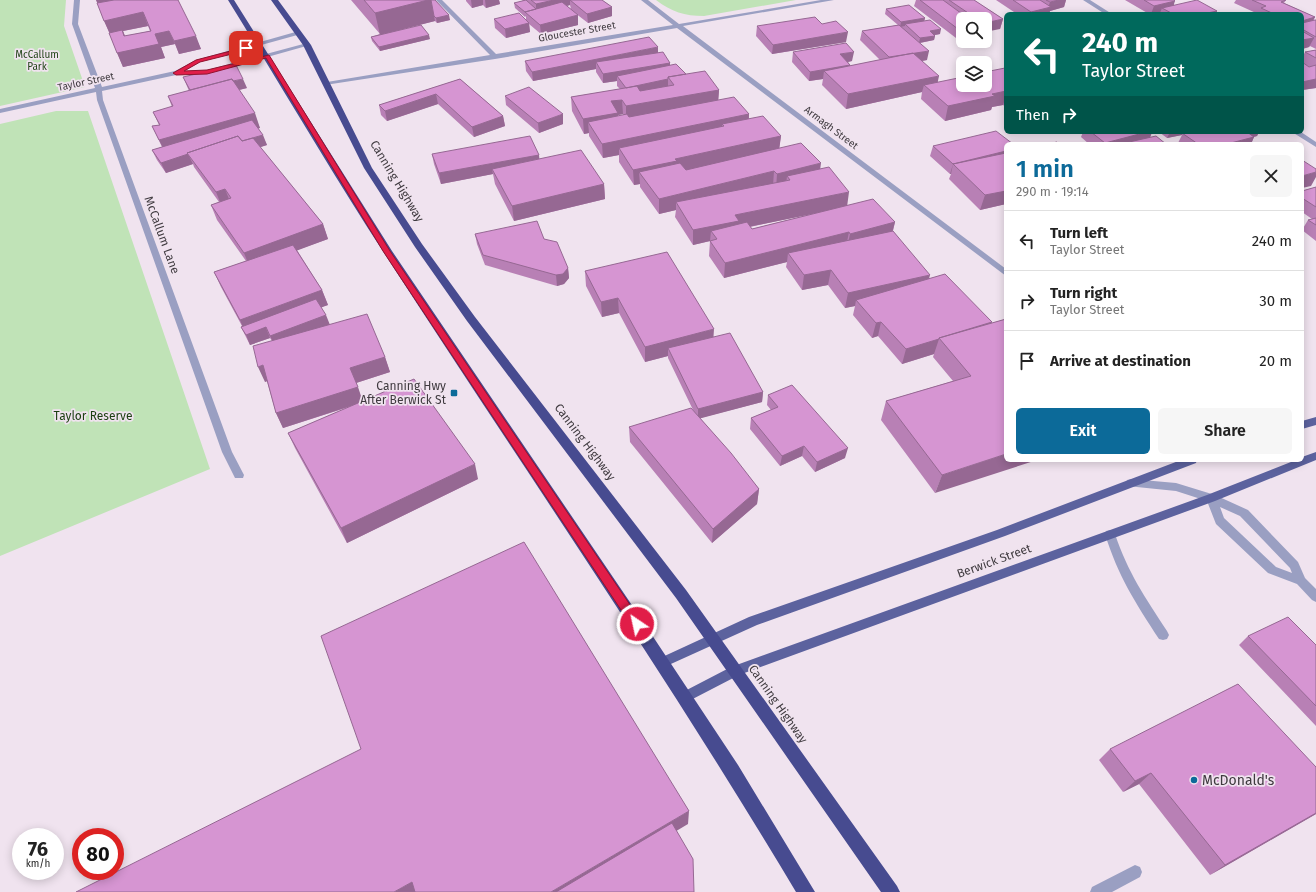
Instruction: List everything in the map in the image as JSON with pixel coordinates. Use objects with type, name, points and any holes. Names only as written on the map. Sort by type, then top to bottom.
[{"type":"highway","points":[[231,0],[387,251],[662,662],[732,770],[806,892]]},
{"type":"highway","name":"Canning Highway","points":[[274,0],[307,44],[368,168],[418,245],[471,319],[681,594],[891,892]]},
{"type":"main road","points":[[1304,424],[1316,421]]},
{"type":"main road","name":"Berwick Street","points":[[1304,461],[1316,456]]},
{"type":"main road","name":"Berwick Street","points":[[662,662],[753,621],[1001,533],[1187,462]]},
{"type":"main road","name":"Berwick Street","points":[[684,698],[735,671],[1211,498],[1301,462]]},
{"type":"street","name":"McCallum Lane","points":[[77,0],[75,24],[99,89],[100,100],[227,452],[239,475]]},
{"type":"street","points":[[439,0],[496,57]]},
{"type":"street","name":"Armagh Street","points":[[644,0],[1004,270]]},
{"type":"street","name":"Gloucester Street","points":[[327,84],[831,0]]},
{"type":"street","points":[[1086,0],[1105,12]]},
{"type":"street","name":"Taylor Street","points":[[176,73],[198,61],[299,33]]},
{"type":"street","name":"Taylor Street","points":[[0,111],[176,73],[207,72],[307,44]]},
{"type":"street","points":[[1299,134],[1316,145]]},
{"type":"street","points":[[1131,483],[1176,487],[1211,498],[1244,513],[1294,565],[1301,581],[1316,597]]},
{"type":"street","points":[[1211,498],[1220,521],[1272,570],[1301,581]]},
{"type":"street","points":[[1110,534],[1118,558],[1131,586],[1163,635]]},
{"type":"street","points":[[1097,892],[1135,872]]},
{"type":"green space","name":"McCallum Park","points":[[0,0],[66,0],[64,26],[85,87],[0,106]]},
{"type":"green space","points":[[656,0],[796,0],[704,16],[678,12],[667,8]]},
{"type":"green space","name":"Taylor Reserve","points":[[56,111],[88,111],[210,469],[0,556],[0,124]]},
{"type":"building","points":[[114,0],[178,0],[196,36],[174,41],[169,31],[155,34],[159,44],[117,53],[109,33],[122,30],[124,36],[151,31],[143,12],[104,21],[97,3]]},
{"type":"building","points":[[364,0],[428,0],[375,13]]},
{"type":"building","points":[[431,0],[435,0],[449,15],[436,18],[434,16]]},
{"type":"building","points":[[526,0],[536,9],[525,12],[514,3]]},
{"type":"building","points":[[531,0],[554,0],[536,4]]},
{"type":"building","points":[[570,0],[602,0],[612,7],[587,14]]},
{"type":"building","points":[[920,0],[943,0],[959,12],[956,12],[956,27]]},
{"type":"building","points":[[949,0],[974,0],[1003,19],[992,21],[992,12],[967,12]]},
{"type":"building","points":[[1013,0],[1040,0],[1051,7],[1031,12]]},
{"type":"building","points":[[1046,0],[1059,0],[1050,2]]},
{"type":"building","points":[[1144,0],[1174,0],[1175,1],[1154,6]]},
{"type":"building","points":[[1197,0],[1217,11],[1169,12],[1162,8]]},
{"type":"building","points":[[1252,0],[1286,0],[1281,2],[1304,12],[1270,12],[1261,8],[1266,6]]},
{"type":"building","points":[[562,2],[578,15],[540,25],[525,12]]},
{"type":"building","points":[[909,5],[925,18],[901,22],[886,9]]},
{"type":"building","points":[[1304,12],[1315,17],[1304,20]]},
{"type":"building","points":[[519,13],[529,23],[505,29],[494,19]]},
{"type":"building","points":[[815,17],[822,24],[836,21],[848,32],[773,45],[757,26]]},
{"type":"building","points":[[930,20],[941,29],[930,31],[935,36],[920,38],[905,24]]},
{"type":"building","points":[[1316,20],[1316,37],[1304,30],[1304,23]]},
{"type":"building","points":[[421,25],[429,35],[379,47],[371,37]]},
{"type":"building","points":[[899,25],[929,51],[889,57],[862,31]]},
{"type":"building","points":[[1304,32],[1314,38],[1304,40]]},
{"type":"building","points":[[649,37],[658,47],[532,72],[525,61]]},
{"type":"building","points":[[846,43],[854,52],[840,54],[850,65],[810,72],[793,52]]},
{"type":"building","points":[[1316,50],[1316,58],[1305,52]]},
{"type":"building","points":[[663,52],[670,63],[603,74],[596,62]]},
{"type":"building","points":[[913,53],[939,76],[848,94],[824,71]]},
{"type":"building","points":[[1304,63],[1309,67],[1316,65],[1316,79],[1304,82]]},
{"type":"building","points":[[676,64],[686,74],[626,88],[617,76]]},
{"type":"building","points":[[236,65],[243,79],[233,81],[232,79],[190,90],[183,77]]},
{"type":"building","points":[[1004,68],[1004,91],[992,94],[995,96],[948,106],[924,85],[956,78],[956,92],[992,92],[992,71]]},
{"type":"building","points":[[705,71],[719,90],[626,106],[622,100],[611,101],[618,113],[583,119],[571,97],[637,86],[640,91],[674,85],[668,77]]},
{"type":"building","points":[[232,79],[255,113],[159,140],[152,126],[160,125],[153,112],[173,106],[168,96]]},
{"type":"building","points":[[460,79],[503,116],[472,127],[436,94],[385,111],[379,105]]},
{"type":"building","points":[[529,87],[563,114],[538,123],[505,96]]},
{"type":"building","points":[[734,97],[749,114],[602,144],[588,122],[627,114],[629,117]]},
{"type":"building","points":[[763,116],[781,136],[675,159],[677,161],[633,170],[619,148],[724,126],[722,124]]},
{"type":"building","points":[[252,120],[263,135],[242,141],[238,136],[161,163],[152,150]]},
{"type":"building","points":[[996,131],[1010,142],[1004,142],[1004,151],[953,164],[933,146]]},
{"type":"building","points":[[1094,134],[1139,134],[1109,142],[1104,142]]},
{"type":"building","points":[[1183,134],[1250,134],[1254,137],[1235,142],[1195,142]]},
{"type":"building","points":[[238,136],[242,141],[253,138],[323,224],[244,253],[211,205],[231,198],[225,189],[216,192],[187,153]]},
{"type":"building","points":[[530,136],[539,155],[439,173],[432,154]]},
{"type":"building","points":[[1156,136],[1164,142],[1129,142]]},
{"type":"building","points":[[801,143],[821,163],[777,174],[774,171],[659,199],[639,172],[680,163],[686,170]]},
{"type":"building","points":[[581,150],[604,184],[512,206],[492,169]]},
{"type":"building","points":[[1004,153],[1004,191],[985,195],[953,164]]},
{"type":"building","points":[[1304,161],[1316,169],[1316,172],[1304,175]]},
{"type":"building","points":[[829,167],[849,192],[735,215],[739,221],[693,230],[676,202],[790,180],[787,176]]},
{"type":"building","points":[[1316,187],[1316,207],[1304,199],[1304,190]]},
{"type":"building","points":[[873,199],[895,222],[725,263],[710,241],[717,239],[711,231],[747,222],[752,229]]},
{"type":"building","points":[[1316,218],[1316,225],[1308,220]]},
{"type":"building","points":[[537,221],[544,239],[557,242],[568,268],[563,274],[556,275],[483,255],[475,234]]},
{"type":"building","points":[[893,231],[930,275],[848,293],[831,270],[804,275],[788,253]]},
{"type":"building","points":[[293,245],[322,290],[240,320],[214,272]]},
{"type":"building","points":[[667,252],[714,329],[645,347],[618,298],[601,302],[585,271]]},
{"type":"building","points":[[945,274],[992,322],[906,349],[881,322],[876,323],[856,300]]},
{"type":"building","points":[[316,299],[326,315],[270,336],[266,327],[246,335],[241,327]]},
{"type":"building","points":[[367,314],[385,357],[350,368],[358,387],[276,413],[263,365],[258,367],[253,346]]},
{"type":"building","points":[[1004,320],[1004,455],[942,475],[886,401],[971,376],[939,338]]},
{"type":"building","points":[[730,333],[763,392],[698,409],[668,348]]},
{"type":"building","points":[[414,379],[475,464],[341,528],[288,433]]},
{"type":"building","points":[[792,385],[848,448],[817,462],[804,446],[782,456],[751,418],[778,407],[768,395]]},
{"type":"building","points":[[691,408],[731,453],[759,489],[713,529],[629,427]]},
{"type":"building","points":[[524,542],[689,811],[551,892],[415,892],[412,882],[394,892],[76,892],[100,880],[124,880],[124,868],[361,749],[321,636]]},
{"type":"building","points":[[1288,617],[1316,645],[1316,706],[1248,636]]},
{"type":"building","points":[[1238,684],[1316,767],[1316,813],[1225,865],[1151,773],[1135,781],[1110,749]]},
{"type":"building","points":[[672,823],[693,859],[694,892],[556,892]]},
{"type":"place","name":"Canning Hwy After Berwick St","points":[[454,393]]},
{"type":"place","name":"McDonald's","points":[[1194,780]]},
{"type":"route","points":[[246,48],[198,61],[176,73],[207,72],[267,56],[387,251],[637,624]]}]
